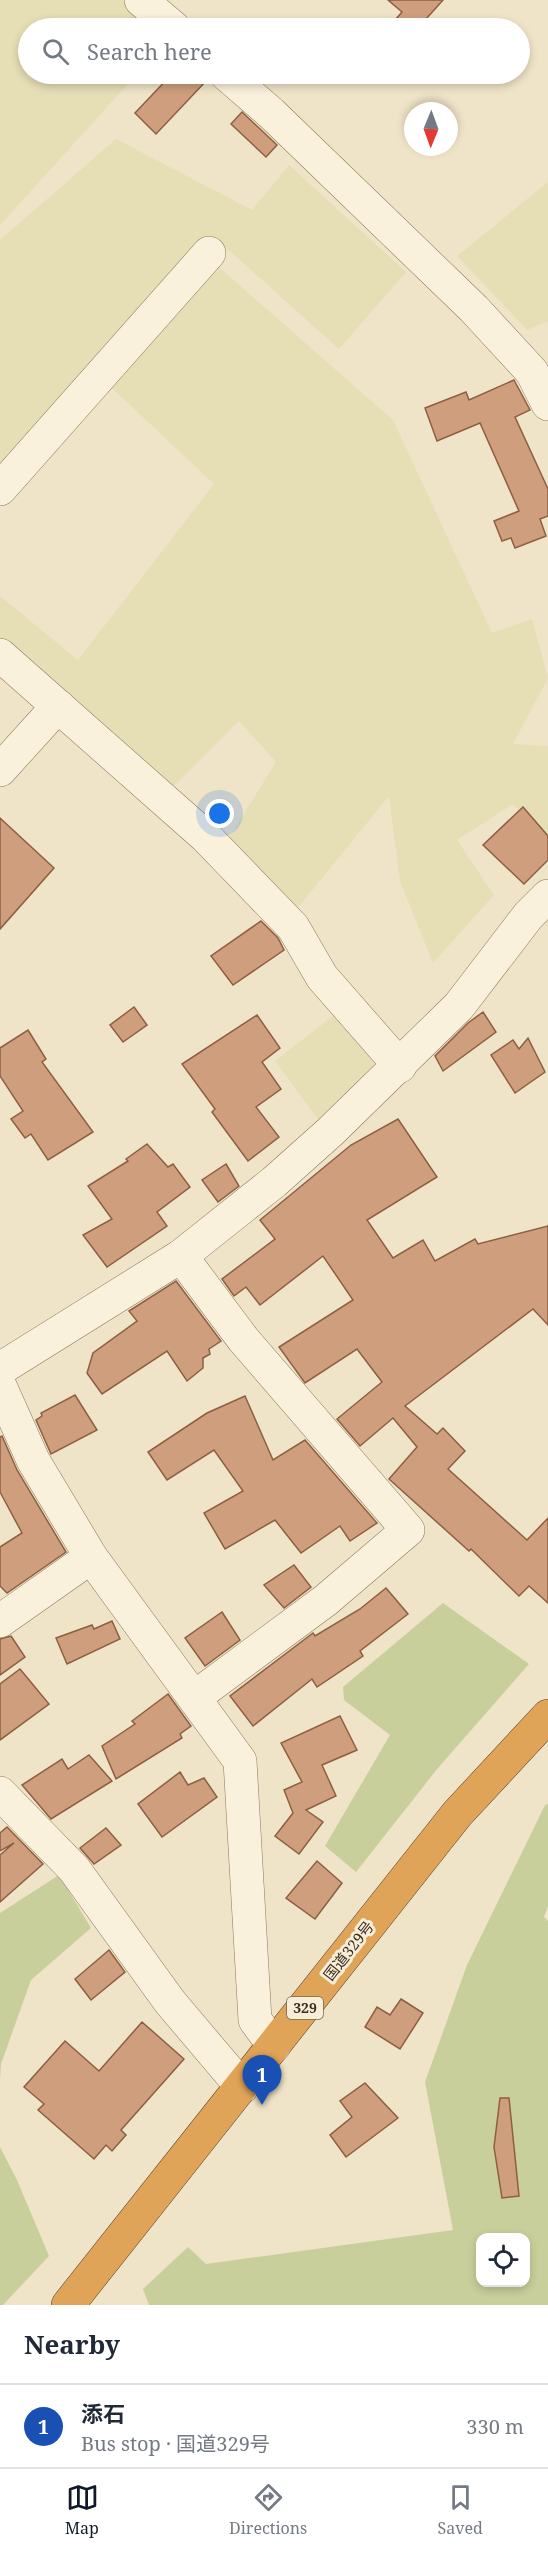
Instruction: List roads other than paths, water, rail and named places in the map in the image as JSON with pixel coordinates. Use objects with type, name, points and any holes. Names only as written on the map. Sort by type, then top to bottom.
[{"type":"highway","name":"国道329号","points":[[68,2305],[457,1814],[548,1716]]},
{"type":"street","points":[[141,0],[162,18]]},
{"type":"street","points":[[238,84],[272,113],[474,309],[532,372],[548,404]]},
{"type":"street","points":[[0,489],[210,253]]},
{"type":"street","points":[[0,655],[206,837],[293,927],[322,977],[400,1066]]},
{"type":"street","points":[[0,770],[57,706]]},
{"type":"street","points":[[0,1369],[182,1256],[282,1175],[400,1066],[459,1006],[528,916],[548,896]]},
{"type":"street","points":[[182,1256],[243,1339],[408,1530],[326,1600],[195,1697]]},
{"type":"street","points":[[0,1386],[33,1460],[91,1557],[240,1761],[255,2020],[274,2046]]},
{"type":"street","points":[[0,1621],[91,1557]]},
{"type":"street","points":[[0,1793],[74,1869],[170,2002],[242,2087]]},
{"type":"place","name":"添石","points":[[262,2105]]}]
